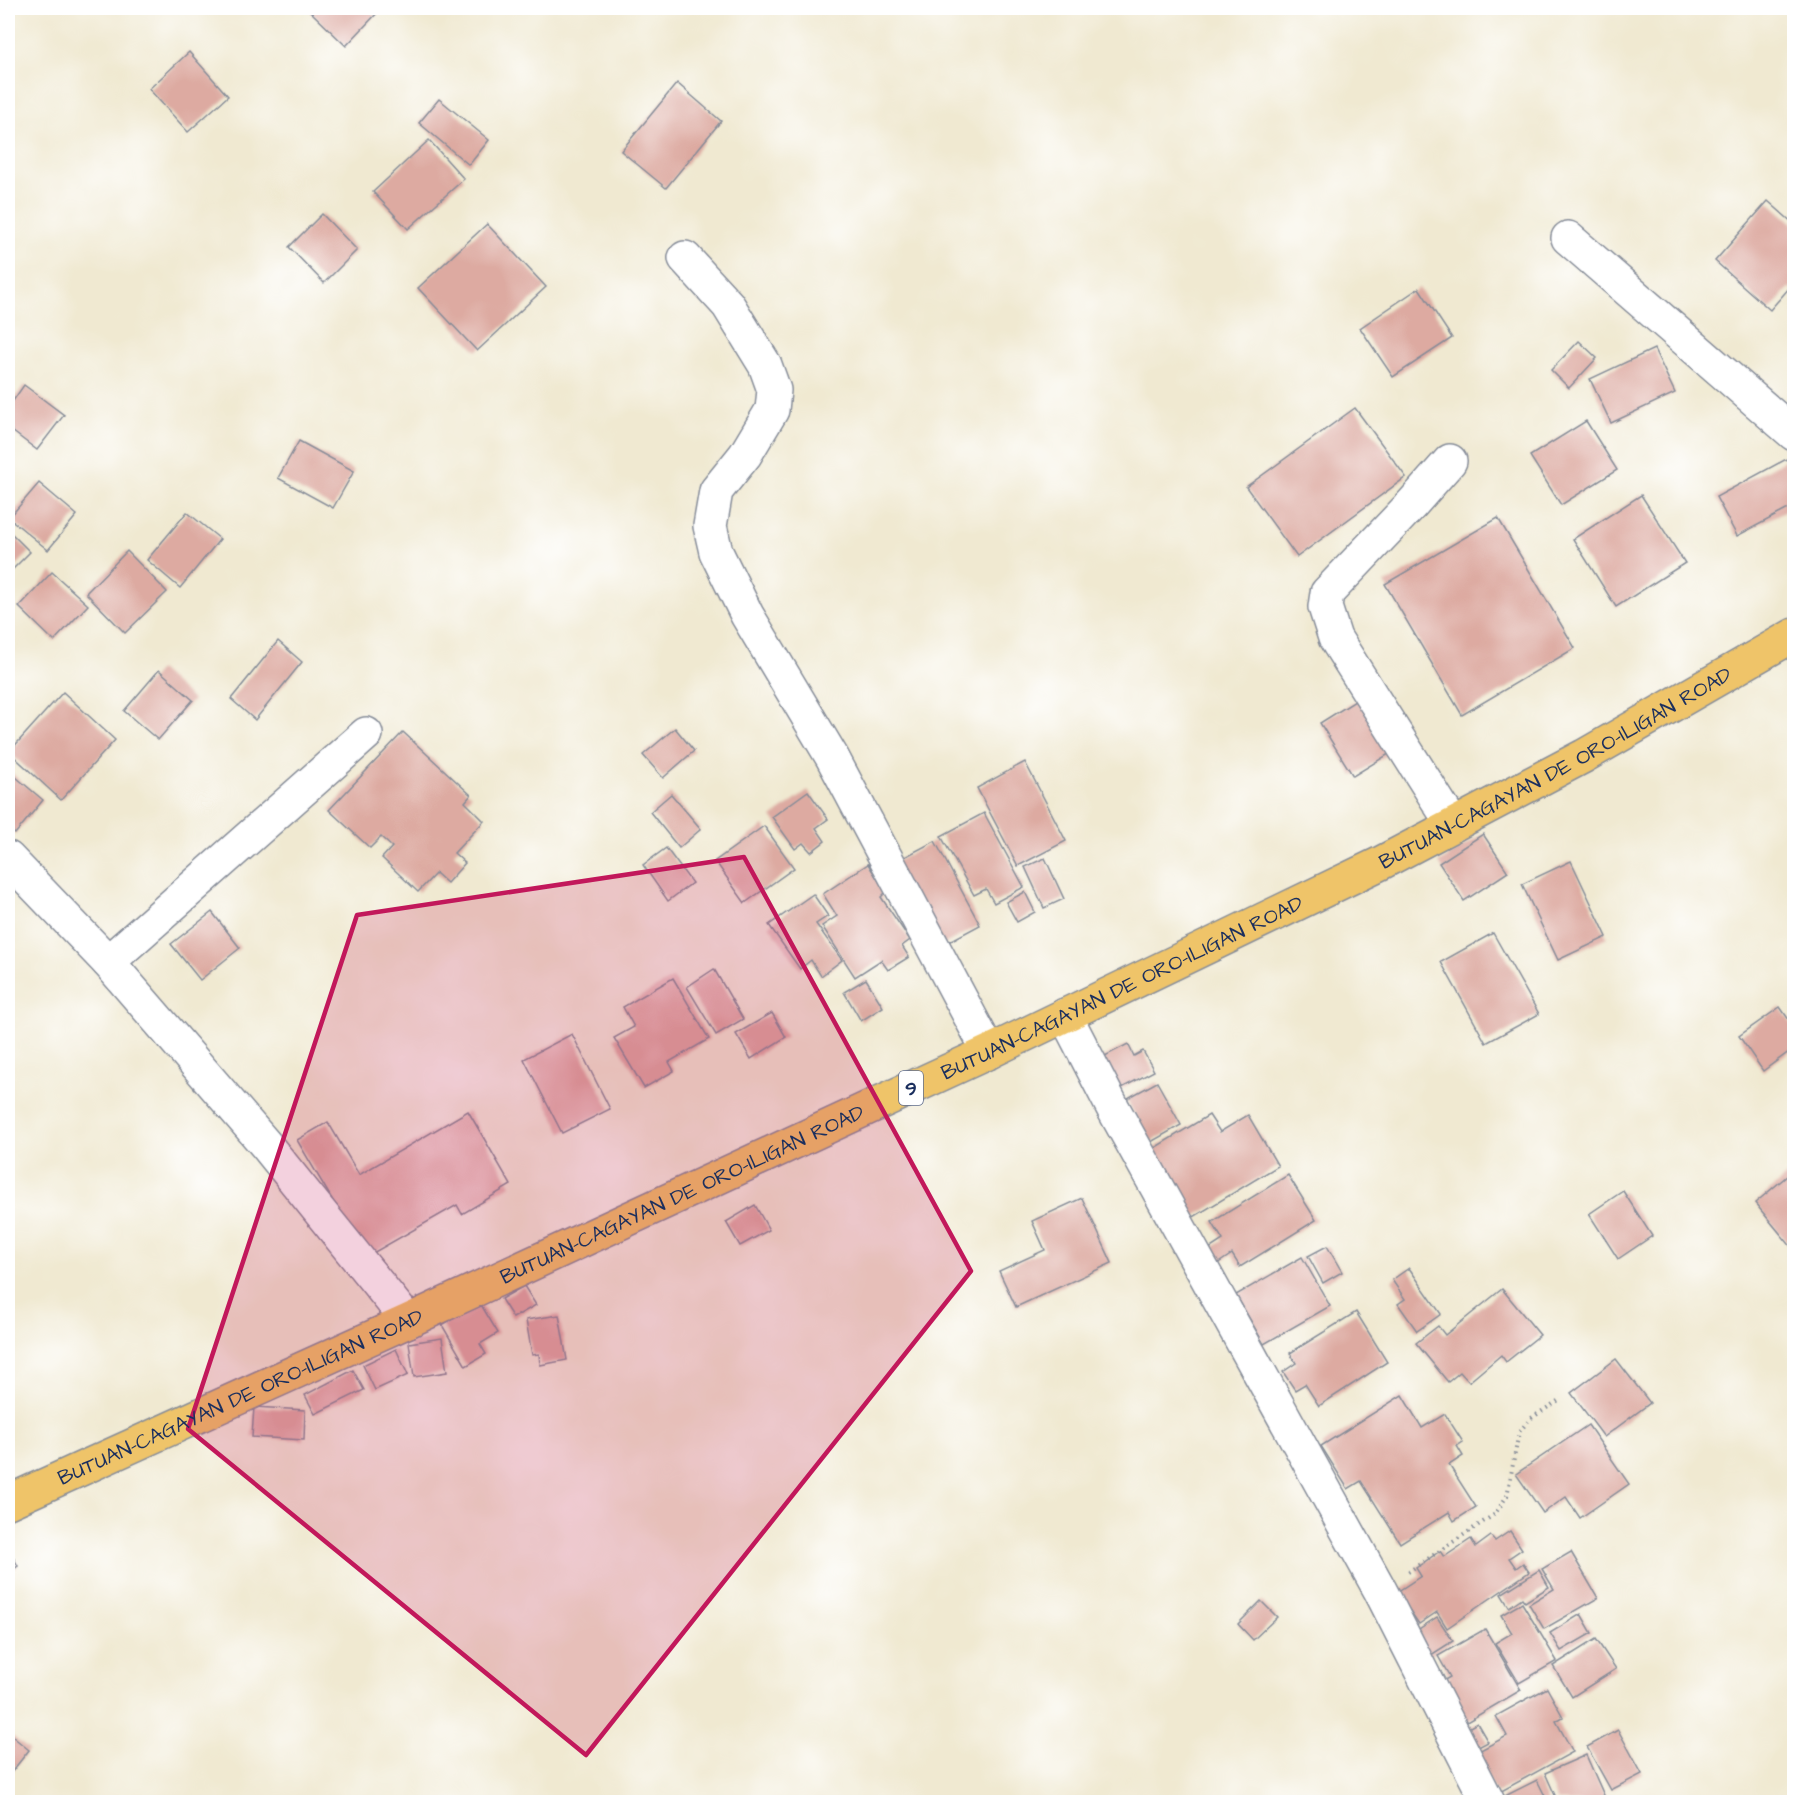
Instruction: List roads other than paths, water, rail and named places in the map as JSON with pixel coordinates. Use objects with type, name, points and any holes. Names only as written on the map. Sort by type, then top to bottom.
[{"type":"highway","name":"BUTUAN-CAGAYAN DE ORO-ILIGAN ROAD","points":[[8,1502],[408,1321],[989,1052],[1381,863],[1584,756],[1794,635]]},
{"type":"street","points":[[1568,238],[1794,434]]},
{"type":"street","points":[[685,258],[728,305],[765,365],[774,390],[772,411],[745,455],[716,491],[710,526],[716,552],[747,615],[832,757],[989,1052]]},
{"type":"street","points":[[1450,461],[1327,593],[1325,608],[1335,638],[1453,825]]},
{"type":"street","points":[[108,962],[366,734]]},
{"type":"street","points":[[8,858],[108,962],[266,1145],[408,1321]]},
{"type":"street","points":[[1065,1015],[1114,1110],[1380,1590],[1488,1803]]}]
